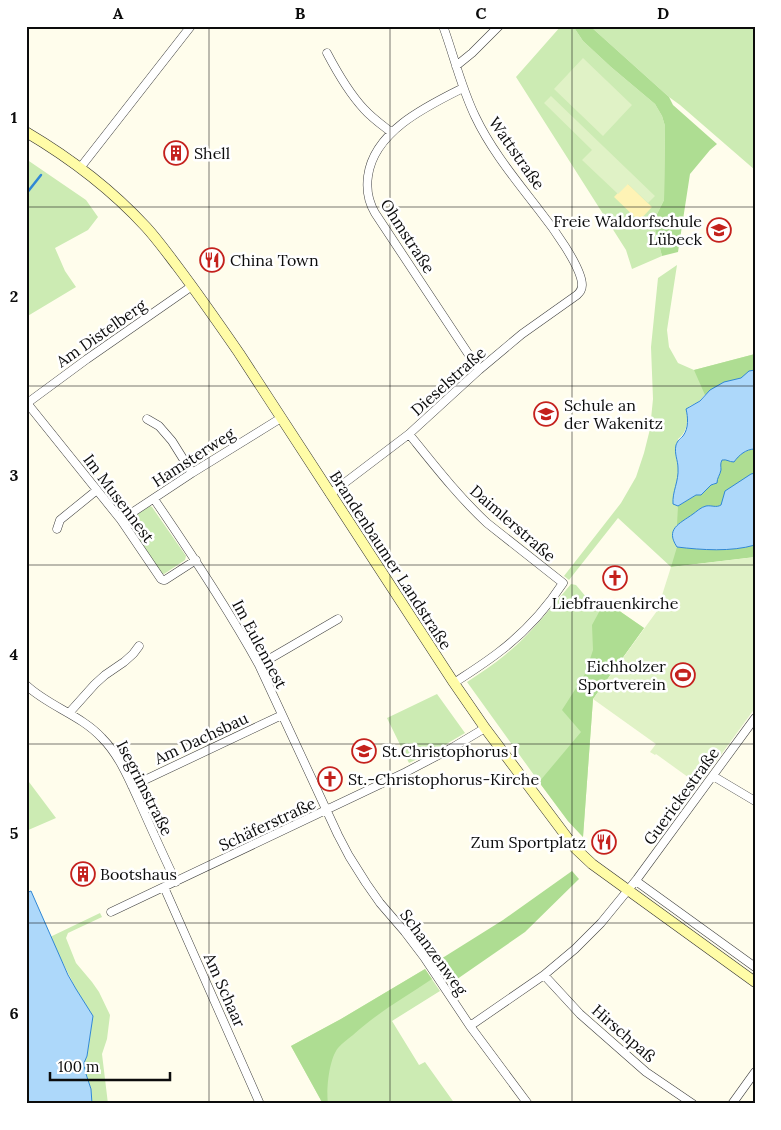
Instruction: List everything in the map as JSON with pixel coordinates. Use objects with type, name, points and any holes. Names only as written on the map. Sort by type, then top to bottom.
[{"type":"main road","name":"Brandenbaumer Landstraße","points":[[26,132],[80,168],[117,198],[150,232],[192,286],[281,418],[454,684],[575,848],[628,890],[755,982]]},
{"type":"street","points":[[80,168],[191,26]]},
{"type":"street","name":"Wattstraße","points":[[443,26],[463,88],[475,116],[489,142],[568,252],[581,278],[582,288]]},
{"type":"street","points":[[456,66],[499,26]]},
{"type":"street","points":[[327,53],[333,65],[364,108],[391,132]]},
{"type":"street","name":"Ohmstraße","points":[[463,88],[411,116],[391,132],[372,160],[368,170],[367,192],[371,206],[479,370]]},
{"type":"street","name":"Am Distelberg","points":[[26,403],[192,286]]},
{"type":"street","name":"Dieselstraße","points":[[330,494],[409,434],[479,370],[522,334],[578,295],[582,288]]},
{"type":"street","name":"Im Musennest","points":[[26,403],[121,520],[161,579],[163,580],[196,560]]},
{"type":"street","name":"Hamsterweg","points":[[121,520],[281,418]]},
{"type":"street","points":[[147,419],[159,426],[172,440],[192,473]]},
{"type":"street","name":"Daimlerstraße","points":[[409,434],[476,513],[563,583],[535,620],[513,641],[454,684]]},
{"type":"street","points":[[56,529],[60,520],[97,490]]},
{"type":"street","name":"Im Eulennest","points":[[154,498],[225,606],[259,665],[327,810]]},
{"type":"street","points":[[259,665],[338,618]]},
{"type":"street","points":[[69,713],[95,684],[124,662],[139,646]]},
{"type":"street","name":"Isegrimstraße","points":[[26,685],[82,721],[102,737],[117,757],[132,786],[176,882]]},
{"type":"street","name":"Am Dachsbau","points":[[132,786],[282,715]]},
{"type":"street","name":"Guerickestraße","points":[[470,1026],[544,975],[601,923],[636,881],[755,718]]},
{"type":"street","name":"Schäferstraße","points":[[111,912],[406,772],[485,728]]},
{"type":"street","points":[[713,776],[755,801]]},
{"type":"street","name":"Schanzenweg","points":[[327,810],[366,883],[424,957],[470,1026],[528,1104]]},
{"type":"street","points":[[636,881],[755,967]]},
{"type":"street","name":"Am Schaar","points":[[164,887],[260,1104]]},
{"type":"street","name":"Hirschpaß","points":[[544,975],[580,1014],[646,1072],[693,1104]]},
{"type":"street","points":[[732,1104],[755,1072]]},
{"type":"green space","points":[[561,26],[573,26],[583,41],[655,104],[665,126],[664,200],[653,222],[662,256],[632,269],[626,250],[516,77]]},
{"type":"green space","points":[[573,26],[590,26],[669,97],[673,105],[717,144],[690,174],[678,252],[662,256],[653,222],[664,200],[665,126],[662,116],[655,104],[583,41]]},
{"type":"green space","points":[[590,26],[755,26],[755,170],[669,97]]},
{"type":"green space","points":[[583,58],[632,105],[603,136],[554,89]]},
{"type":"green space","points":[[551,96],[655,196],[648,203],[628,184],[618,194],[582,160],[592,150],[544,103]]},
{"type":"green space","points":[[26,159],[86,200],[98,217],[88,230],[55,248],[65,271],[76,287],[26,317]]},
{"type":"green space","points":[[677,265],[667,330],[669,347],[678,363],[694,370],[755,354],[755,370],[749,371],[746,375],[711,391],[688,408],[687,425],[683,434],[678,439],[676,456],[679,467],[673,495],[679,506],[707,490],[721,470],[720,464],[726,459],[731,462],[739,455],[752,449],[755,449],[755,473],[677,547],[726,550],[755,545],[755,557],[671,567],[618,518],[569,580],[564,576],[621,503],[636,477],[650,429],[653,399],[651,347],[658,278]]},
{"type":"green space","points":[[755,354],[755,370],[737,380],[713,389],[705,395],[694,370]]},
{"type":"green space","points":[[751,449],[755,449],[755,473],[751,474],[721,505],[677,525],[678,506],[696,495],[701,495],[711,485],[714,485],[721,470],[720,464],[722,460],[726,459],[731,462]]},
{"type":"green space","points":[[150,506],[186,556],[185,560],[164,574],[160,573],[127,524],[127,521]]},
{"type":"green space","points":[[755,545],[755,557],[671,567],[677,547],[726,550]]},
{"type":"green space","name":"Eichholzer Sportverein","points":[[755,557],[755,708],[699,785],[656,754],[650,752],[656,744],[593,699],[657,611],[671,567]]},
{"type":"green space","points":[[571,584],[576,585],[598,611],[605,601],[644,628],[593,699],[583,837],[568,821],[467,682],[500,659],[523,639]]},
{"type":"green space","points":[[605,601],[644,628],[593,699],[583,837],[568,821],[539,782],[581,732],[562,710],[585,674],[593,650],[592,625]]},
{"type":"green space","points":[[437,694],[465,733],[409,763],[387,718]]},
{"type":"green space","points":[[26,778],[56,818],[26,831]]},
{"type":"green space","points":[[572,871],[579,879],[525,932],[450,984],[436,962],[503,920]]},
{"type":"green space","points":[[100,913],[102,917],[68,933],[66,938],[76,963],[99,992],[110,1015],[107,1039],[102,1054],[108,1104],[92,1104],[91,1089],[84,1063],[87,1056],[93,1016],[76,989],[50,937]]},
{"type":"green space","points":[[425,969],[440,991],[392,1021],[419,1065],[425,1062],[455,1104],[323,1104],[291,1046],[341,1019]]},
{"type":"green space","points":[[425,969],[432,979],[391,1006],[338,1048],[332,1059],[329,1075],[328,1104],[323,1104],[291,1046],[341,1019]]},
{"type":"sand","points":[[627,183],[652,207],[639,221],[614,197]]},
{"type":"water","points":[[755,370],[755,449],[743,453],[734,462],[722,460],[717,483],[711,485],[701,495],[696,495],[678,506],[673,504],[678,473],[676,445],[686,430],[688,419],[686,409],[700,401],[710,390],[724,382],[741,378],[749,371]]},
{"type":"water","points":[[755,473],[755,545],[726,550],[677,547],[672,536],[675,527],[704,507],[721,505],[725,491]]},
{"type":"water","points":[[31,891],[68,975],[93,1016],[87,1056],[84,1063],[91,1089],[92,1104],[26,1104],[26,893]]},
{"type":"waterway","points":[[26,194],[41,175]]},
{"type":"place","name":"Shell","points":[[176,153]]},
{"type":"place","name":"Freie Waldorfschule Lübeck","points":[[719,230]]},
{"type":"place","name":"China Town","points":[[212,260]]},
{"type":"place","name":"Schule an der Wakenitz","points":[[546,414]]},
{"type":"place","name":"Liebfrauenkirche","points":[[615,578]]},
{"type":"place","name":"Eichholzer Sportverein","points":[[683,675]]},
{"type":"place","name":"St.Christophorus I","points":[[364,751]]},
{"type":"place","name":"St.-Christophorus-Kirche","points":[[330,779]]},
{"type":"place","name":"Zum Sportplatz","points":[[604,842]]},
{"type":"place","name":"Bootshaus","points":[[83,874]]}]
